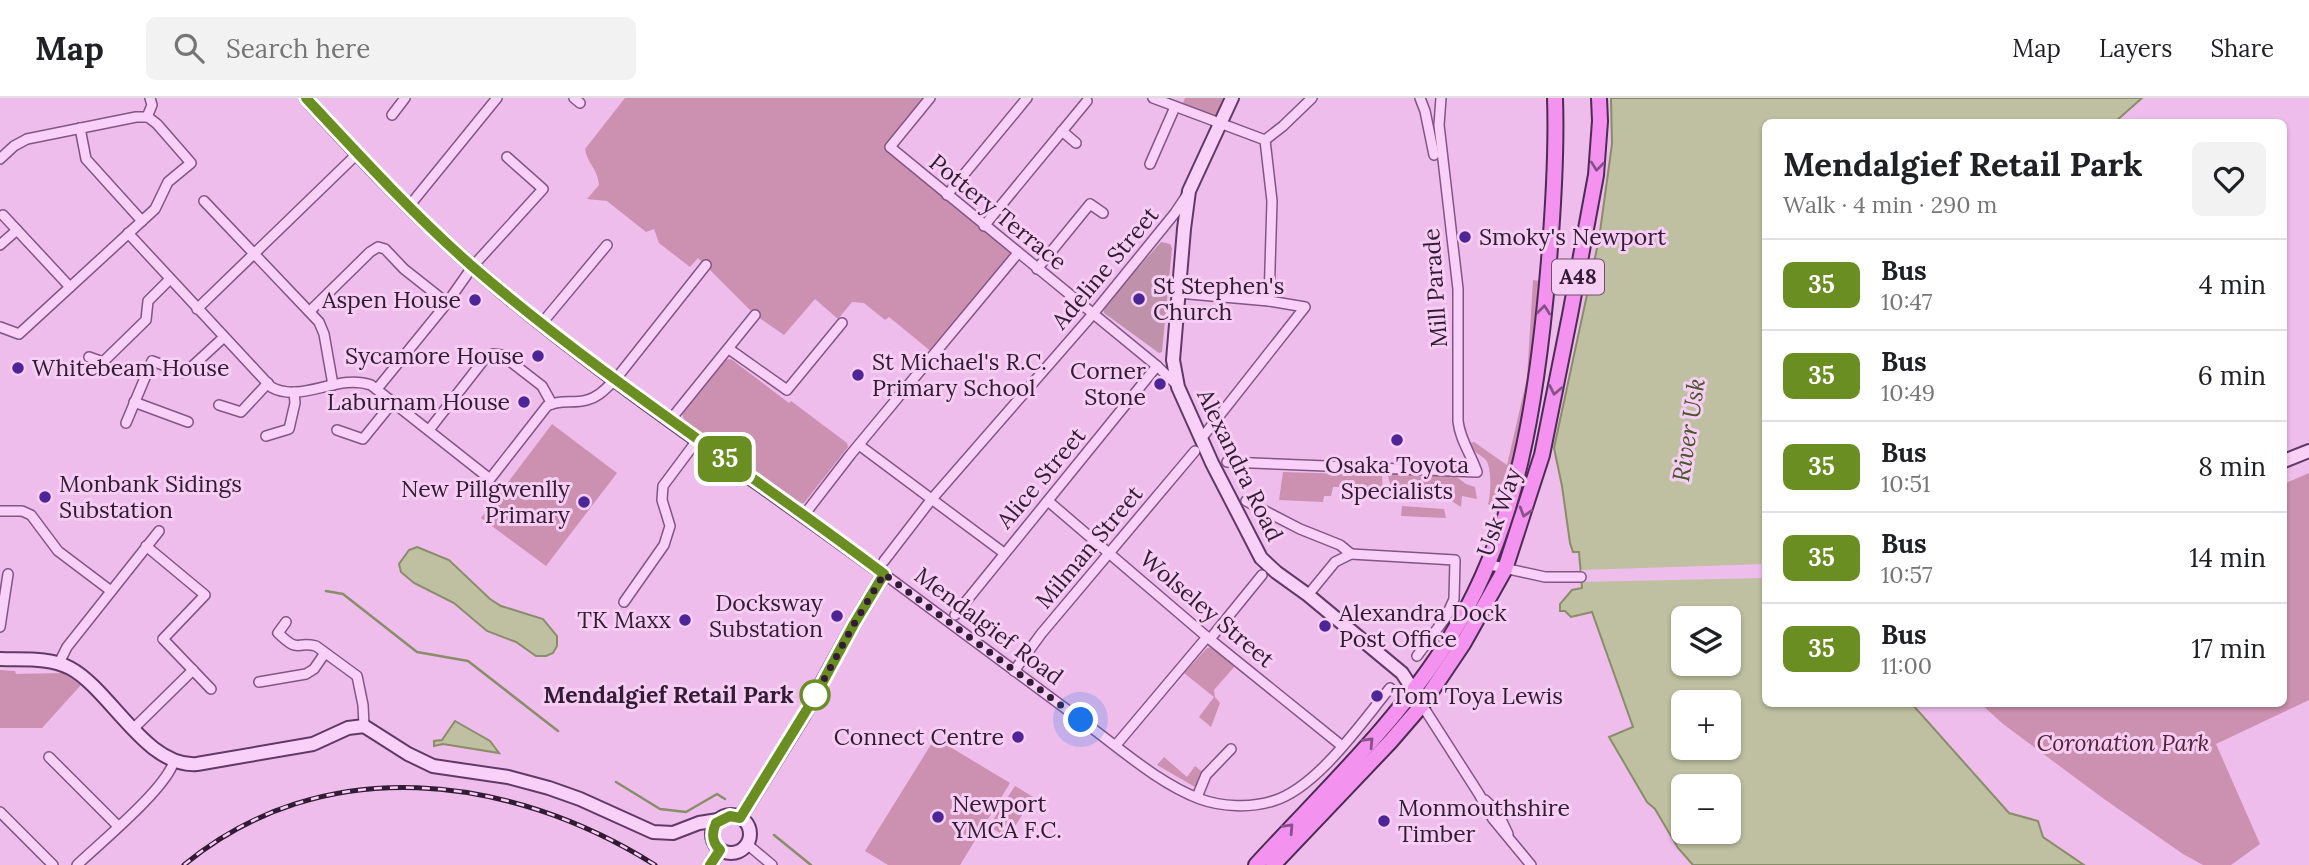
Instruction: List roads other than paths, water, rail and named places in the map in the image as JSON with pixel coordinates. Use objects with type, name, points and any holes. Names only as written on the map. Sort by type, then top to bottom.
[{"type":"main road","name":"Usk Way","points":[[1256,865],[1379,732],[1414,689],[1451,636],[1479,584],[1508,509],[1525,450],[1535,397],[1554,204],[1555,98]]},
{"type":"main road","name":"Usk Way","points":[[1273,865],[1422,705],[1463,644],[1505,569],[1542,455],[1596,175],[1600,121],[1598,98]]},
{"type":"street","points":[[147,117],[152,105],[150,98]]},
{"type":"street","name":"Mendalgief Road","points":[[306,98],[357,154],[473,266],[542,323],[615,380],[804,515],[884,568],[1014,671],[1176,787],[1197,797],[1225,804],[1274,801],[1314,776],[1342,746]]},
{"type":"street","points":[[392,115],[405,98]]},
{"type":"street","points":[[410,205],[497,98]]},
{"type":"street","name":"Pottery Terrace","points":[[930,98],[890,148],[1157,366],[1178,387]]},
{"type":"street","points":[[947,195],[1027,98]]},
{"type":"street","points":[[1153,98],[1265,139]]},
{"type":"street","name":"Alexandra Road","points":[[1232,98],[1189,191],[1173,360],[1178,387],[1198,445],[1261,558],[1402,673],[1422,705]]},
{"type":"street","points":[[1265,139],[1312,98]]},
{"type":"street","points":[[1420,98],[1434,155]]},
{"type":"street","name":"Mill Parade","points":[[1227,461],[1476,472],[1472,457],[1460,434],[1458,421],[1458,289],[1439,125],[1441,98]]},
{"type":"street","points":[[984,226],[1087,101]]},
{"type":"street","points":[[1150,164],[1175,107]]},
{"type":"street","points":[[0,159],[20,141],[147,117],[191,163],[167,182],[155,209],[19,334],[0,327]]},
{"type":"street","points":[[80,128],[86,159],[142,220]]},
{"type":"street","points":[[1062,131],[1076,143]]},
{"type":"street","points":[[1178,293],[1269,301],[1272,201],[1265,139]]},
{"type":"street","points":[[197,309],[357,154]]},
{"type":"street","points":[[377,389],[447,303],[473,266],[543,189],[507,158]]},
{"type":"street","name":"Adeline Street","points":[[884,568],[931,500],[1093,314],[1175,213],[1189,191]]},
{"type":"street","points":[[204,201],[322,328],[333,384]]},
{"type":"street","points":[[1037,269],[1090,204],[1103,213]]},
{"type":"street","points":[[3,215],[70,287]]},
{"type":"street","points":[[0,246],[17,230]]},
{"type":"street","points":[[128,233],[223,338],[278,391],[293,392],[355,381],[377,389],[490,479],[543,410],[552,404],[589,400],[602,393],[706,265]]},
{"type":"street","points":[[542,323],[607,245]]},
{"type":"street","points":[[310,312],[370,251],[378,247],[385,249],[404,269],[447,303]]},
{"type":"street","points":[[804,515],[1018,253]]},
{"type":"street","points":[[89,357],[103,362],[108,358],[146,320],[148,301],[170,279]]},
{"type":"street","name":"Milman Street","points":[[1014,671],[1041,634],[1198,445],[1305,307],[1269,301]]},
{"type":"street","points":[[671,419],[755,315]]},
{"type":"street","points":[[729,349],[787,390],[842,323]]},
{"type":"street","points":[[126,423],[152,361],[185,373],[223,338]]},
{"type":"street","points":[[429,430],[486,358],[493,354],[502,355],[542,386],[552,404]]},
{"type":"street","name":"Alice Street","points":[[955,615],[1157,366]]},
{"type":"street","points":[[219,405],[241,412],[268,383]]},
{"type":"street","points":[[266,436],[289,429],[295,403],[293,392]]},
{"type":"street","points":[[134,402],[188,422]]},
{"type":"street","points":[[337,430],[363,439],[393,402]]},
{"type":"street","points":[[624,602],[664,545],[670,526],[662,500],[663,486],[698,439]]},
{"type":"street","points":[[859,445],[1004,553]]},
{"type":"street","points":[[2287,460],[2309,451]]},
{"type":"street","name":"Wolseley Street","points":[[1048,501],[1208,638],[1342,746]]},
{"type":"street","points":[[1246,501],[1300,529],[1340,545],[1351,554]]},
{"type":"street","points":[[0,511],[22,511],[31,515],[58,551],[111,591]]},
{"type":"street","points":[[59,663],[67,647],[159,530]]},
{"type":"street","points":[[146,546],[205,595],[163,639],[211,689]]},
{"type":"street","points":[[1308,595],[1335,562],[1351,554],[1455,560],[1454,599],[1446,617],[1416,656]]},
{"type":"street","points":[[1486,564],[1545,577],[1581,577]]},
{"type":"street","points":[[740,818],[817,693],[884,568]]},
{"type":"street","points":[[0,627],[8,574]]},
{"type":"street","points":[[1116,746],[1262,575]]},
{"type":"street","points":[[286,622],[278,633],[290,645],[309,645],[325,653],[356,676],[364,726]]},
{"type":"street","points":[[259,682],[306,674],[314,669],[325,653]]},
{"type":"street","points":[[0,659],[59,663],[78,673],[159,752],[174,761],[197,764],[302,746],[348,728],[364,726],[408,754],[433,766],[508,777],[549,788],[653,832],[673,833],[699,823],[730,816],[740,818],[749,831],[747,844],[734,853],[720,850],[713,838],[713,829],[718,820]]},
{"type":"street","points":[[134,728],[193,670]]},
{"type":"street","points":[[1342,746],[1390,688]]},
{"type":"street","points":[[1422,705],[1493,819],[1531,865]]},
{"type":"street","points":[[1197,797],[1206,775],[1231,750]]},
{"type":"street","points":[[49,757],[118,826]]},
{"type":"street","points":[[77,865],[167,777],[174,761]]},
{"type":"street","points":[[1,816],[53,865]]},
{"type":"street","points":[[688,828],[713,838]]},
{"type":"street","points":[[747,844],[772,865]]},
{"type":"street","points":[[710,865],[720,850]]},
{"type":"water","name":"River Usk","points":[[1611,98],[2142,98],[2118,119],[1762,119],[1762,707],[1915,707],[2009,813],[2038,821],[2043,837],[2084,865],[1693,865],[1676,844],[1741,844],[1741,774],[1671,774],[1671,836],[1655,809],[1647,802],[1609,737],[1633,727],[1592,612],[1571,617],[1565,611],[1560,611],[1560,604],[1572,590],[1582,588],[1579,552],[1573,552],[1570,543],[1554,448],[1599,239],[1612,144]]},
{"type":"water","points":[[417,547],[449,560],[501,606],[543,619],[557,636],[557,646],[553,653],[536,656],[516,642],[487,631],[454,603],[414,583],[401,572],[399,564],[409,550]]},
{"type":"water","points":[[455,721],[490,741],[499,753],[443,744],[434,746],[434,741],[442,740]]},
{"type":"waterway","points":[[326,591],[343,594],[417,652],[468,661],[558,731]]},
{"type":"waterway","points":[[616,782],[660,809],[686,812],[717,794],[725,799]]},
{"type":"waterway","points":[[774,835],[811,865]]},
{"type":"railway","points":[[184,865],[238,828],[296,804],[356,790],[417,788],[479,795],[540,810],[599,834],[655,865]]},
{"type":"place","name":"Smoky's Newport","points":[[1465,237]]},
{"type":"place","name":"St Stephen's Church","points":[[1139,299]]},
{"type":"place","name":"Aspen House","points":[[475,300]]},
{"type":"place","name":"Sycamore House","points":[[538,356]]},
{"type":"place","name":"Whitebeam House","points":[[18,368]]},
{"type":"place","name":"St Michael's R.C. Primary School","points":[[858,375]]},
{"type":"place","name":"Corner Stone","points":[[1160,384]]},
{"type":"place","name":"Laburnam House","points":[[524,402]]},
{"type":"place","name":"Osaka Toyota Specialists","points":[[1397,440]]},
{"type":"place","name":"Monbank Sidings Substation","points":[[45,497]]},
{"type":"place","name":"New Pillgwenlly Primary","points":[[584,502]]},
{"type":"place","name":"Docksway Substation","points":[[837,616]]},
{"type":"place","name":"TK Maxx","points":[[685,620]]},
{"type":"place","name":"Alexandra Dock Post Office","points":[[1325,626]]},
{"type":"place","name":"Mendalgief Retail Park","points":[[815,695]]},
{"type":"place","name":"Tom Toya Lewis","points":[[1377,696]]},
{"type":"place","name":"Connect Centre","points":[[1018,737]]},
{"type":"place","name":"Newport YMCA F.C.","points":[[938,817]]},
{"type":"place","name":"Monmouthshire Timber","points":[[1384,821]]},
{"type":"park label","name":"Coronation Park","points":[[2123,743]]}]
